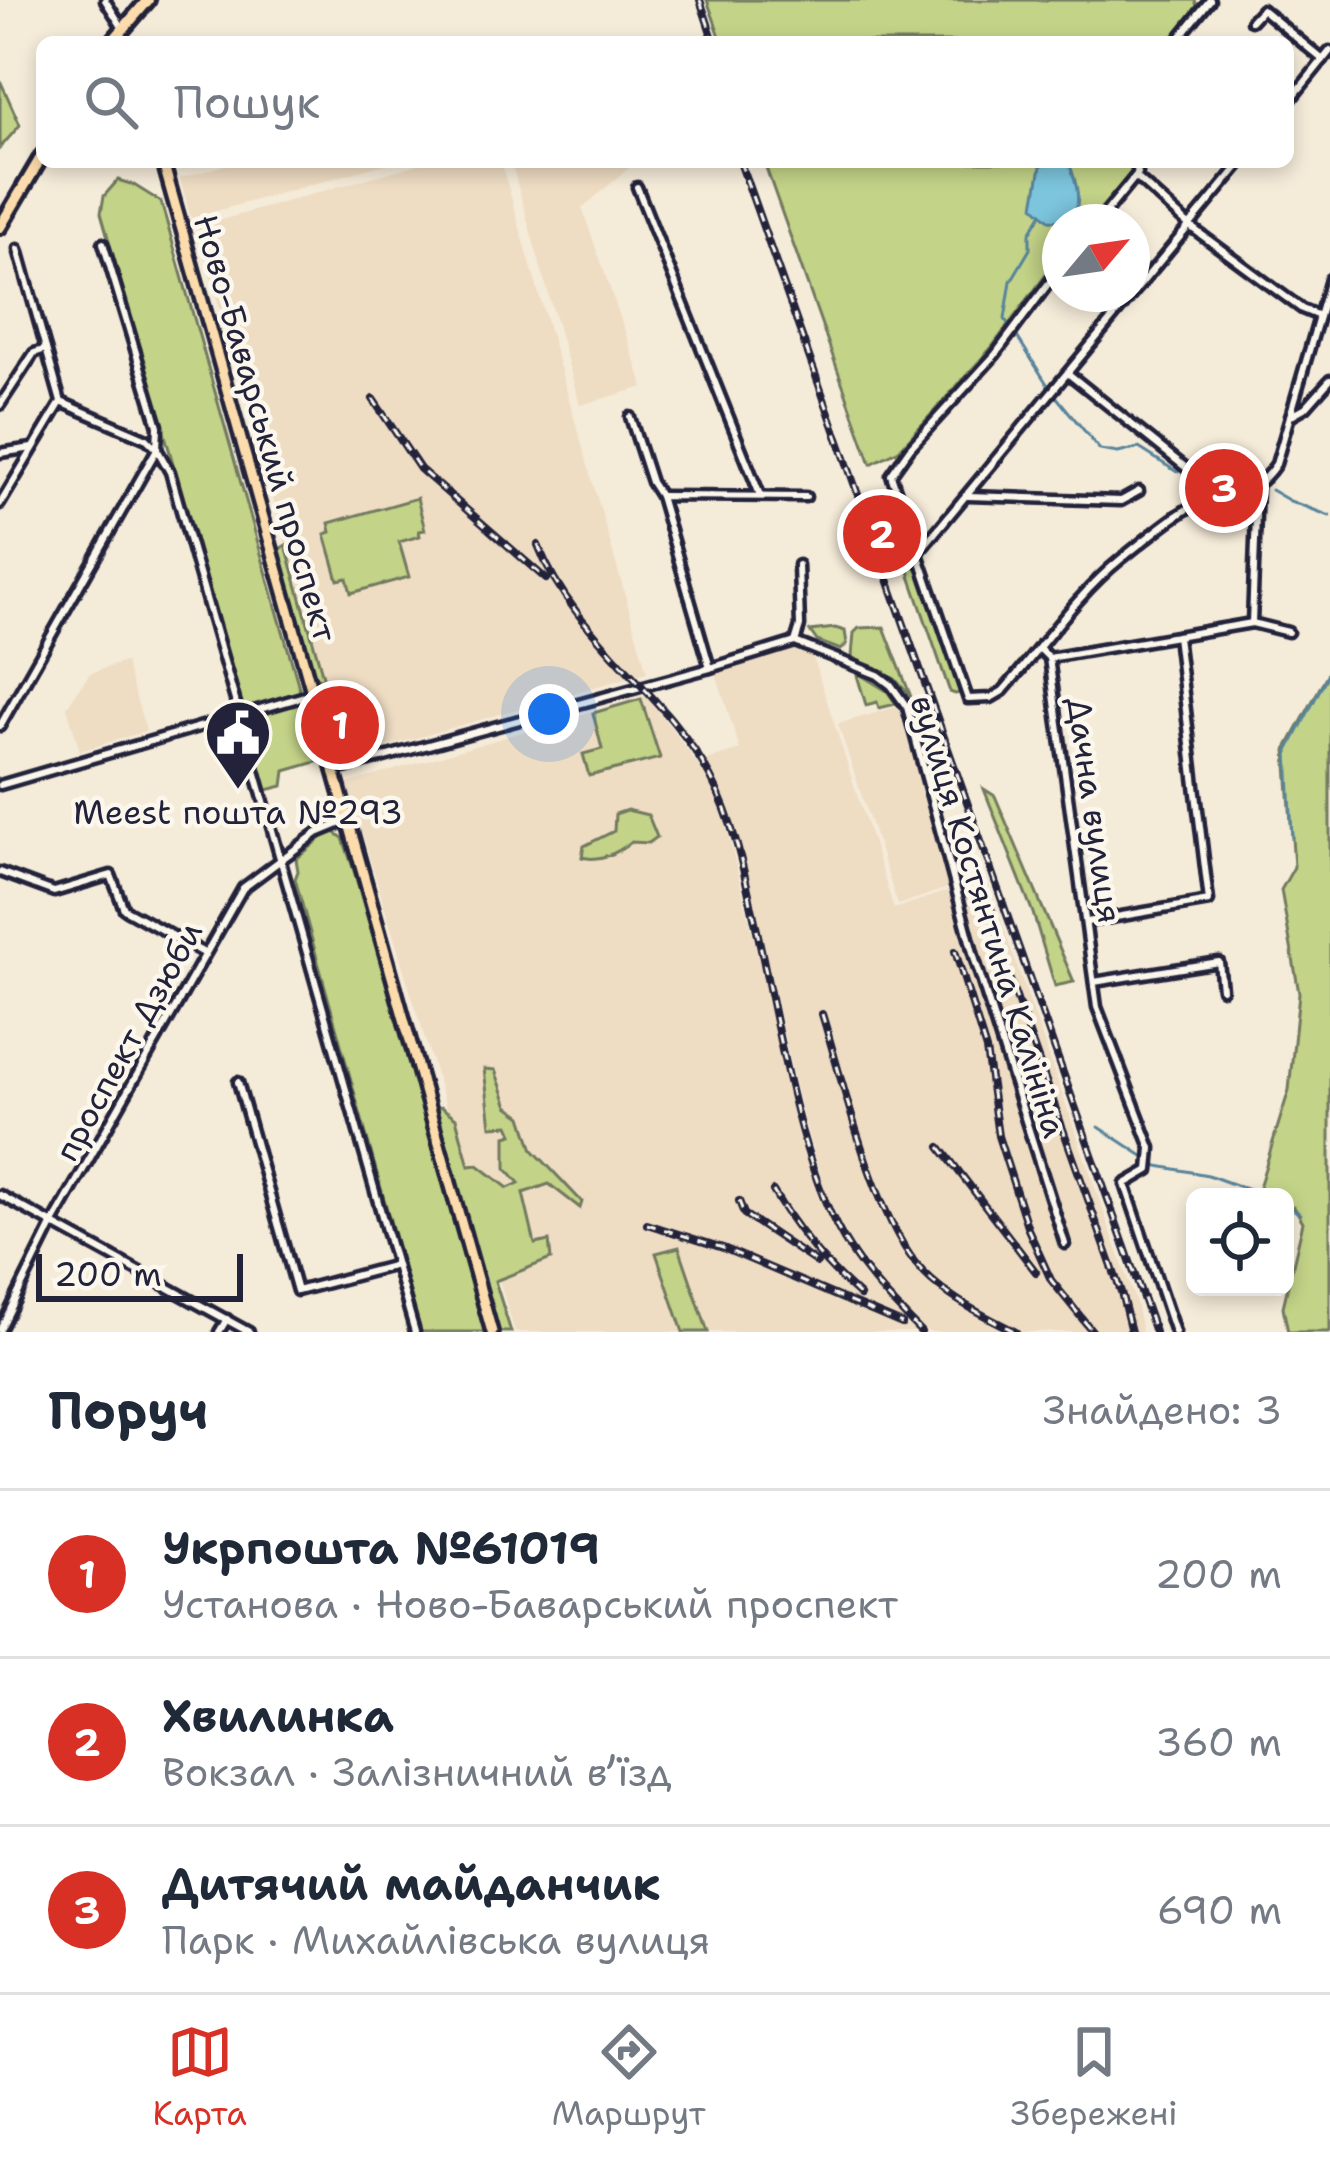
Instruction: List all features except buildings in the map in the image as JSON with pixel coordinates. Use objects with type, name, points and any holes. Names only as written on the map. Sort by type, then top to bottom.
[{"type":"highway","points":[[117,36],[148,0]]},
{"type":"highway","points":[[0,227],[36,166]]},
{"type":"main road","points":[[123,28],[125,36]]},
{"type":"main road","name":"Ново-Баварський проспект","points":[[165,168],[492,1332]]},
{"type":"street","points":[[105,0],[123,28]]},
{"type":"street","points":[[1182,36],[1210,0]]},
{"type":"street","points":[[1251,21],[1262,9],[1322,59]]},
{"type":"street","points":[[1294,96],[1330,51]]},
{"type":"street","points":[[1136,168],[1137,175],[1191,227],[1302,309],[1319,316]]},
{"type":"street","points":[[918,553],[1237,168]]},
{"type":"street","points":[[1113,204],[1137,175]]},
{"type":"street","points":[[637,188],[760,495]]},
{"type":"street","points":[[0,726],[157,448],[158,426],[103,243]]},
{"type":"street","points":[[0,504],[61,402],[18,250]]},
{"type":"street","points":[[1252,623],[1257,487],[1276,464],[1330,279]]},
{"type":"street","points":[[1042,292],[891,476],[968,699],[991,698],[1003,691],[1115,563],[1211,497],[1257,487]]},
{"type":"street","points":[[0,405],[34,353],[46,350]]},
{"type":"street","points":[[1070,375],[1205,483],[1211,497]]},
{"type":"street","points":[[1290,416],[1306,407],[1330,380]]},
{"type":"street","points":[[61,402],[147,439],[170,472],[415,1332]]},
{"type":"street","points":[[630,417],[660,496],[710,668]]},
{"type":"street","points":[[0,453],[32,448]]},
{"type":"street","points":[[968,496],[1121,501],[1139,491]]},
{"type":"street","points":[[660,496],[806,496]]},
{"type":"street","points":[[333,771],[795,642],[800,626],[798,565]]},
{"type":"street","points":[[1049,658],[1252,623],[1288,632]]},
{"type":"street","points":[[1088,922],[1209,901],[1177,636]]},
{"type":"street","name":"вулиця Костянтина Калініна","points":[[795,642],[878,676],[907,707],[975,960],[1065,1244]]},
{"type":"street","name":"Дачна вулиця","points":[[1040,650],[1049,658],[1096,1007],[1151,1148],[1152,1163],[1141,1178],[1125,1184],[1175,1332]]},
{"type":"street","points":[[0,785],[312,694]]},
{"type":"street","name":"проспект Дзюби","points":[[0,1330],[53,1223],[243,888],[316,833],[346,821]]},
{"type":"street","points":[[0,872],[54,892],[111,875],[124,909],[204,953]]},
{"type":"street","points":[[1094,982],[1219,962],[1222,989]]},
{"type":"street","points":[[238,1082],[297,1292],[396,1265]]},
{"type":"street","points":[[0,1195],[249,1332]]},
{"type":"street","points":[[219,1332],[227,1319]]},
{"type":"shaded area","points":[[214,168],[370,168],[191,218],[180,178]]},
{"type":"shaded area","points":[[404,168],[503,168],[647,672],[346,758],[197,227]]},
{"type":"shaded area","points":[[513,168],[629,168],[582,208],[644,387],[580,405]]},
{"type":"shaded area","points":[[793,648],[812,655],[894,909],[986,878],[1136,1303],[1142,1332],[928,1332],[891,1296],[853,1247],[826,1195],[801,1110],[744,858],[704,761],[740,750],[715,670]]},
{"type":"shaded area","points":[[125,662],[146,731],[80,751],[67,707],[90,673]]},
{"type":"shaded area","points":[[647,695],[709,780],[724,817],[820,1195],[844,1247],[917,1332],[515,1332],[347,784]]},
{"type":"shaded area","points":[[899,706],[953,886],[898,905],[838,724]]},
{"type":"green space","points":[[707,0],[1195,0],[1197,6],[1174,36],[720,36]]},
{"type":"green space","points":[[0,80],[20,125],[0,148]]},
{"type":"green space","points":[[766,168],[1131,168],[1104,204],[1042,204],[1042,280],[992,347],[899,450],[871,464]]},
{"type":"green space","points":[[118,180],[161,202],[320,761],[285,771],[283,786],[267,790],[101,213],[104,196]]},
{"type":"green space","points":[[417,498],[425,530],[399,542],[409,577],[351,593],[347,578],[338,580],[325,534],[331,532],[329,523]]},
{"type":"green space","points":[[286,545],[324,680],[314,677],[278,550]]},
{"type":"green space","points":[[916,563],[960,693],[950,692],[910,576],[909,567]]},
{"type":"green space","points":[[884,627],[911,697],[895,679],[852,657],[854,633],[859,628]]},
{"type":"green space","points":[[810,631],[845,631],[847,644],[841,650],[817,641]]},
{"type":"green space","points":[[1330,669],[1330,1332],[1288,1332],[1283,1307],[1286,1296],[1294,1296],[1294,1260],[1303,1222],[1294,1207],[1294,1188],[1259,1188],[1289,1090],[1299,993],[1281,890],[1294,867],[1286,750]]},
{"type":"green space","points":[[856,672],[887,691],[896,704],[866,705]]},
{"type":"green space","points":[[641,699],[660,758],[589,776],[583,754],[602,749],[593,713]]},
{"type":"green space","points":[[984,789],[995,796],[1074,982],[1055,986],[1033,913]]},
{"type":"green space","points":[[627,810],[648,815],[657,837],[649,843],[631,842],[602,857],[582,857],[584,846],[614,831],[615,814]]},
{"type":"green space","points":[[331,830],[343,838],[355,874],[485,1332],[421,1332],[295,879],[296,859]]},
{"type":"green space","points":[[484,1069],[495,1070],[508,1106],[522,1116],[533,1150],[582,1202],[580,1208],[549,1184],[523,1193],[535,1244],[549,1241],[551,1259],[495,1281],[511,1332],[499,1332],[435,1108],[456,1118],[469,1166],[478,1165],[508,1188],[519,1183],[506,1168],[506,1136],[513,1134],[509,1125],[491,1126]]},
{"type":"green space","points":[[679,1247],[708,1332],[683,1332],[656,1253]]},
{"type":"water","points":[[1041,168],[1071,168],[1077,204],[1042,204],[1042,213],[1034,206]]},
{"type":"waterway","points":[[1010,327],[1005,319],[1011,281],[1030,249],[1030,233],[1042,213]]},
{"type":"waterway","points":[[1016,335],[1049,387]]},
{"type":"waterway","points":[[1055,395],[1100,450],[1118,453],[1139,448],[1177,472],[1181,470]]},
{"type":"waterway","points":[[1193,466],[1214,468]]},
{"type":"waterway","points":[[1271,490],[1330,516]]},
{"type":"waterway","points":[[1292,837],[1288,751],[1330,670]]},
{"type":"waterway","points":[[1099,1127],[1158,1166],[1208,1175],[1243,1188]]},
{"type":"waterway","points":[[1294,1210],[1301,1214]]},
{"type":"railway","points":[[700,0],[712,36]]},
{"type":"railway","points":[[742,168],[1155,1332]]},
{"type":"railway","points":[[373,399],[420,469],[546,579]]},
{"type":"railway","points":[[538,545],[574,608],[670,718],[711,778],[738,850],[792,1094],[817,1179],[832,1217],[858,1260],[921,1332]]},
{"type":"railway","points":[[990,904],[1006,969],[1131,1332]]},
{"type":"railway","points":[[955,951],[986,1050],[998,1136],[1028,1229],[1051,1280],[1093,1332]]},
{"type":"railway","points":[[822,1014],[862,1150],[905,1249],[944,1290],[1016,1332]]},
{"type":"railway","points":[[940,1147],[1036,1272]]},
{"type":"railway","points":[[773,1191],[812,1247],[860,1296]]},
{"type":"railway","points":[[739,1201],[744,1214],[817,1263]]},
{"type":"railway","points":[[647,1224],[723,1248],[902,1324]]},
{"type":"place","name":"Дитячий майданчик","points":[[1224,488]]},
{"type":"place","name":"Хвилинка","points":[[882,534]]},
{"type":"place","name":"Укрпошта №61019","points":[[340,725]]},
{"type":"place","name":"Meest пошта №293","points":[[238,792]]}]
